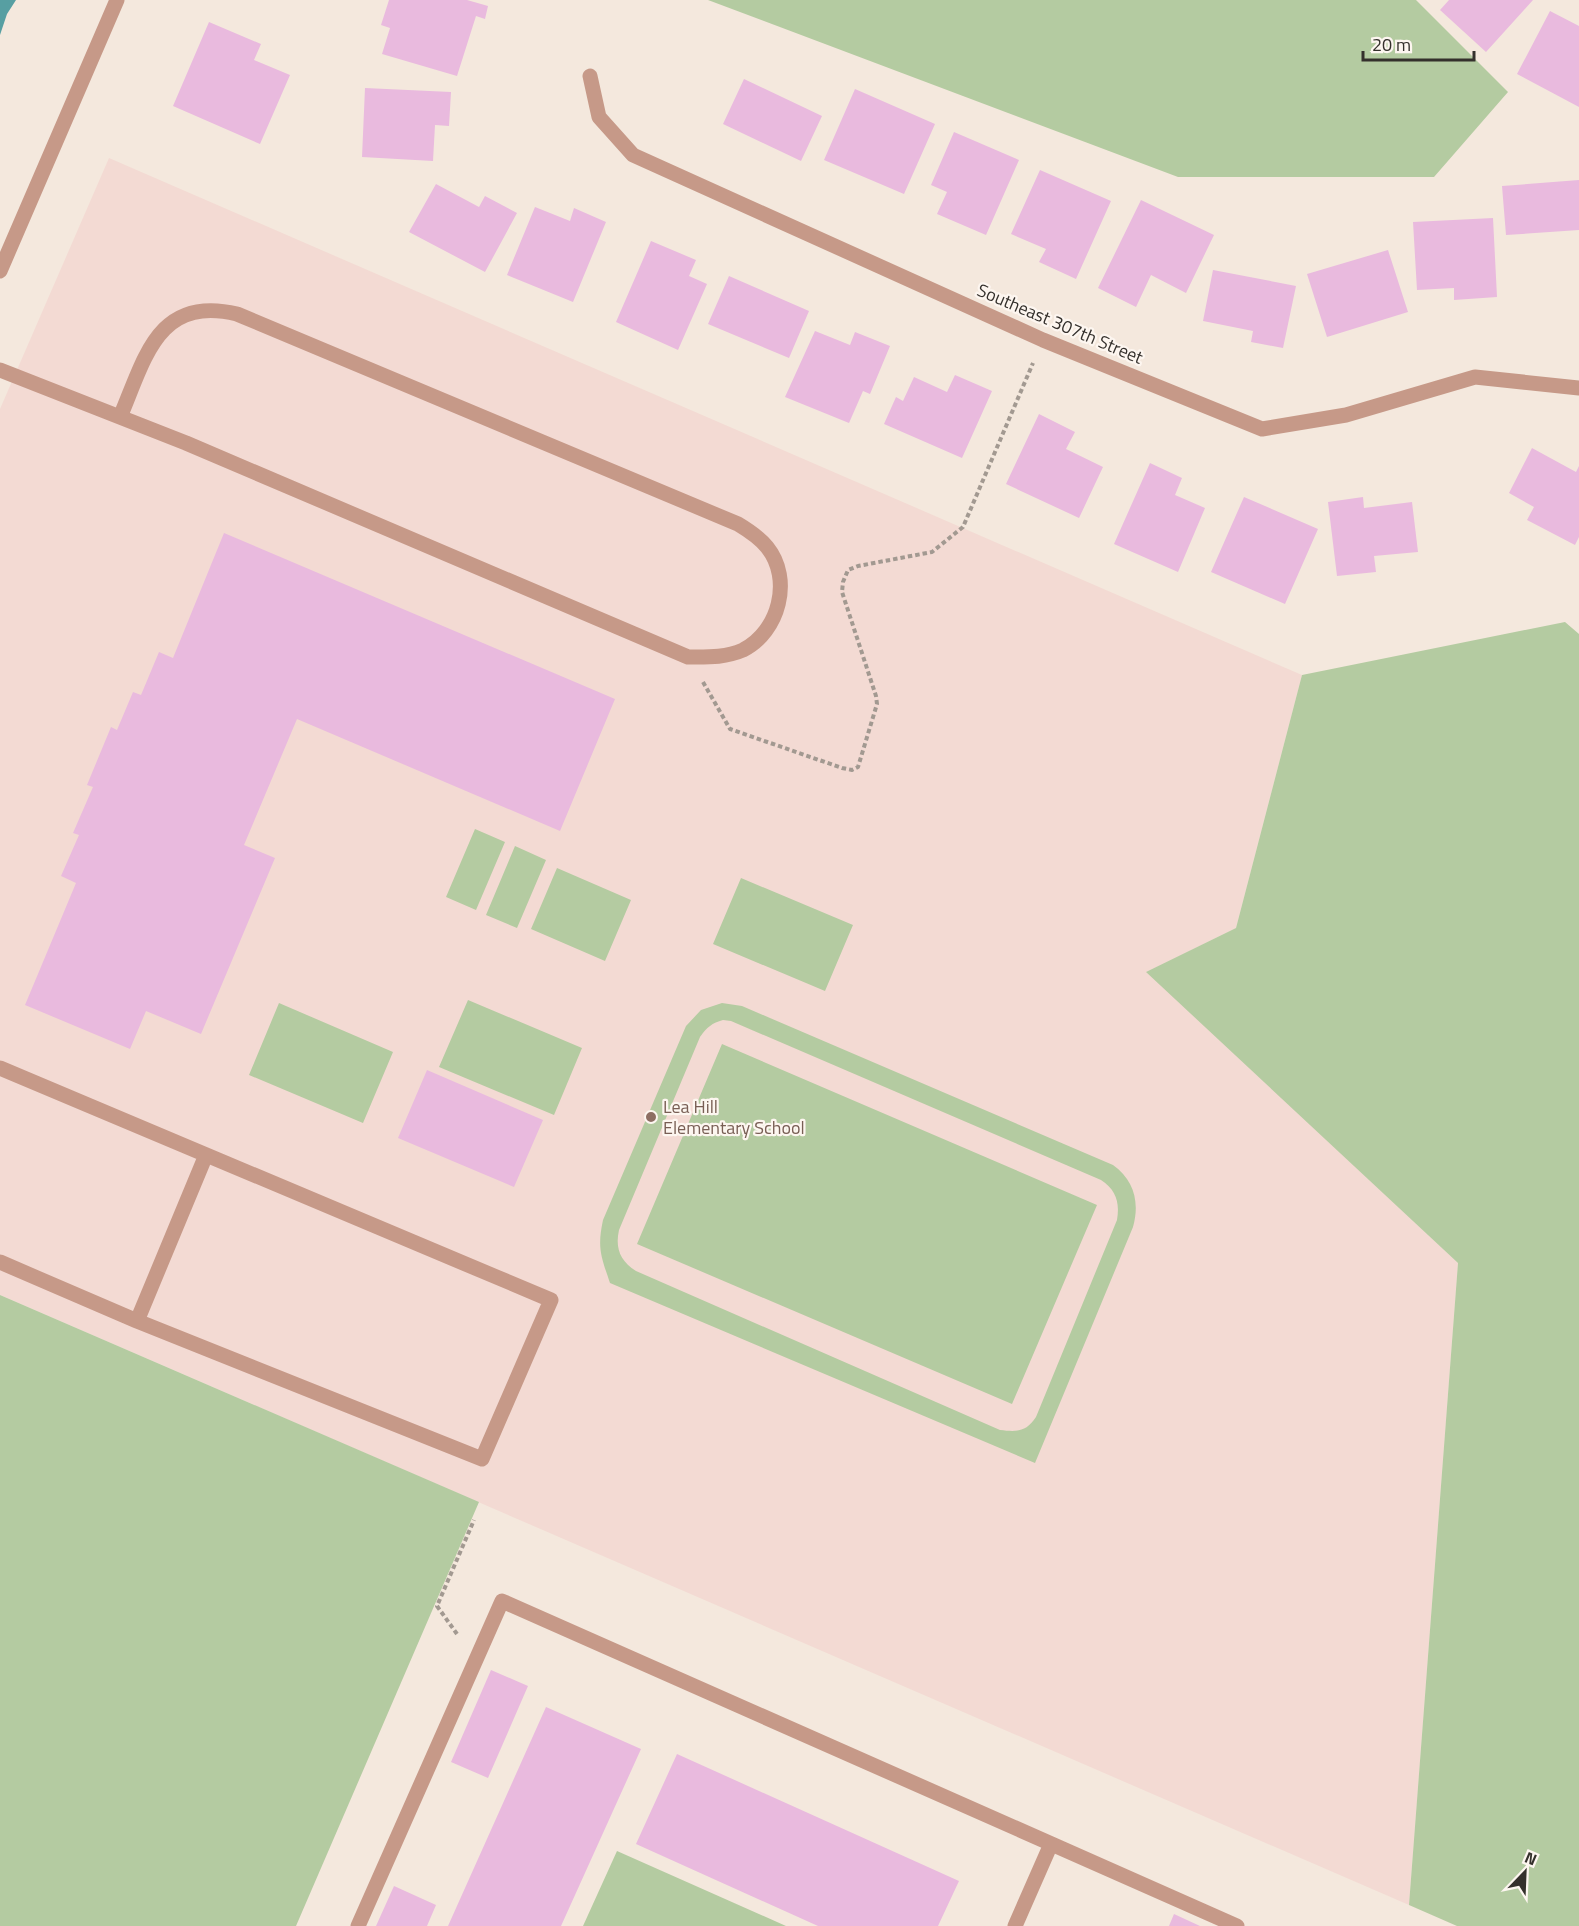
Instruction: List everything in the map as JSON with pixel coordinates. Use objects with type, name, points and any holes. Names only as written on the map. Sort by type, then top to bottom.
[{"type":"street","points":[[0,271],[117,0]]},
{"type":"street","name":"Southeast 307th Street","points":[[590,76],[599,117],[633,155],[1043,340],[1262,429],[1346,415],[1475,377],[1579,388]]},
{"type":"street","points":[[0,370],[186,443],[688,657],[725,656],[743,649],[760,638],[772,622],[779,604],[779,575],[768,548],[754,534],[738,524],[248,319],[218,310],[198,311],[180,317],[164,329],[152,344],[120,417]]},
{"type":"street","points":[[0,1068],[551,1300],[482,1460],[137,1321],[0,1262]]},
{"type":"street","points":[[137,1321],[206,1155]]},
{"type":"street","points":[[358,1926],[502,1600],[1237,1926]]},
{"type":"street","points":[[1015,1926],[1051,1844]]},
{"type":"path","points":[[688,657],[730,729],[842,768],[852,770],[858,767],[877,704],[842,592],[848,570],[858,566],[932,552],[963,527],[1043,340]]},
{"type":"path","points":[[474,1520],[437,1606],[459,1637],[479,1654]]},
{"type":"shaded area","name":"Lea Hill Elementary School","points":[[109,158],[1302,675],[1236,928],[1147,972],[1458,1263],[1409,1905],[0,1295],[0,409]]},
{"type":"green space","points":[[708,0],[1416,0],[1508,92],[1434,177],[1178,177]]},
{"type":"green space","points":[[1565,622],[1579,634],[1579,1926],[1457,1926],[1409,1905],[1458,1263],[1146,972],[1236,928],[1302,675]]},
{"type":"green space","points":[[475,829],[505,842],[476,910],[446,897]]},
{"type":"green space","points":[[515,846],[546,860],[517,928],[486,915]]},
{"type":"green space","points":[[557,868],[631,900],[605,961],[531,929]]},
{"type":"green space","points":[[741,878],[853,925],[825,991],[713,944]]},
{"type":"green space","points":[[468,1000],[582,1048],[554,1115],[439,1067]]},
{"type":"green space","points":[[279,1003],[393,1052],[363,1123],[249,1075]]},
{"type":"green space","points":[[722,1003],[742,1006],[1113,1165],[1126,1178],[1134,1192],[1136,1209],[1133,1227],[1035,1463],[610,1283],[601,1252],[600,1238],[603,1220],[686,1026],[701,1010]],"holes":[[[723,1020],[731,1021],[1101,1180],[1113,1192],[1118,1208],[1117,1220],[1036,1417],[1029,1426],[1016,1431],[1000,1430],[636,1271],[626,1263],[618,1248],[619,1230],[700,1037],[713,1024]]]},
{"type":"green space","points":[[722,1044],[1097,1205],[1012,1404],[637,1244]]},
{"type":"green space","points":[[0,1295],[479,1502],[296,1926],[0,1926]]},
{"type":"green space","points":[[617,1851],[786,1926],[583,1926]]},
{"type":"water","points":[[0,0],[16,0],[7,14],[0,35]]},
{"type":"building","points":[[389,0],[467,0],[488,6],[485,19],[476,16],[457,76],[382,54],[390,28],[381,25]]},
{"type":"building","points":[[1449,0],[1533,0],[1486,52],[1440,10]]},
{"type":"building","points":[[1550,11],[1579,26],[1579,107],[1517,74]]},
{"type":"building","points":[[209,22],[261,44],[254,60],[290,75],[260,144],[173,106]]},
{"type":"building","points":[[744,79],[822,116],[801,161],[723,124]]},
{"type":"building","points":[[365,88],[451,92],[449,126],[435,125],[433,161],[362,157]]},
{"type":"building","points":[[855,89],[935,124],[904,194],[824,160]]},
{"type":"building","points":[[954,132],[1019,160],[986,235],[937,214],[947,192],[931,185]]},
{"type":"building","points":[[1040,170],[1111,201],[1076,279],[1039,262],[1046,249],[1011,234]]},
{"type":"building","points":[[1579,180],[1579,230],[1506,235],[1502,186]]},
{"type":"building","points":[[436,184],[479,207],[485,196],[517,213],[485,272],[409,232]]},
{"type":"building","points":[[1141,200],[1214,235],[1186,293],[1151,275],[1136,307],[1098,288]]},
{"type":"building","points":[[535,207],[570,221],[574,208],[606,222],[573,302],[507,275]]},
{"type":"building","points":[[1493,218],[1497,297],[1454,300],[1454,288],[1417,290],[1413,222]]},
{"type":"building","points":[[651,241],[696,260],[689,276],[707,284],[678,350],[616,322]]},
{"type":"building","points":[[1388,250],[1408,312],[1327,337],[1307,274]]},
{"type":"building","points":[[1213,270],[1296,286],[1283,348],[1251,342],[1253,331],[1203,321]]},
{"type":"building","points":[[729,276],[809,311],[789,358],[708,324]]},
{"type":"building","points":[[815,331],[850,345],[855,332],[890,346],[870,394],[863,391],[849,423],[785,397]]},
{"type":"building","points":[[955,375],[992,391],[962,458],[884,424],[896,397],[903,401],[914,377],[947,392]]},
{"type":"building","points":[[1039,414],[1075,432],[1066,449],[1103,467],[1079,518],[1006,484]]},
{"type":"building","points":[[1532,448],[1576,472],[1579,466],[1579,537],[1575,545],[1527,520],[1534,507],[1509,493]]},
{"type":"building","points":[[1150,463],[1182,478],[1175,495],[1205,508],[1178,572],[1114,544]]},
{"type":"building","points":[[1244,497],[1318,529],[1285,604],[1211,572]]},
{"type":"building","points":[[1363,497],[1364,508],[1412,502],[1418,552],[1374,556],[1376,572],[1337,576],[1328,502]]},
{"type":"building","points":[[224,533],[615,699],[560,831],[297,719],[244,845],[275,858],[201,1034],[146,1011],[130,1049],[25,1005],[76,883],[61,876],[79,835],[73,833],[93,787],[87,785],[111,727],[117,730],[133,692],[141,695],[159,652],[173,658]]},
{"type":"building","points":[[427,1070],[543,1120],[514,1187],[398,1138]]},
{"type":"building","points":[[491,1670],[528,1686],[488,1778],[451,1762]]},
{"type":"building","points":[[546,1707],[641,1749],[561,1926],[448,1926]]},
{"type":"building","points":[[677,1754],[959,1881],[938,1926],[818,1926],[636,1844]]},
{"type":"building","points":[[394,1886],[436,1905],[427,1926],[376,1926]]},
{"type":"building","points":[[1174,1914],[1200,1926],[1169,1926]]},
{"type":"place","name":"Lea Hill Elementary School","points":[[651,1117]]}]
